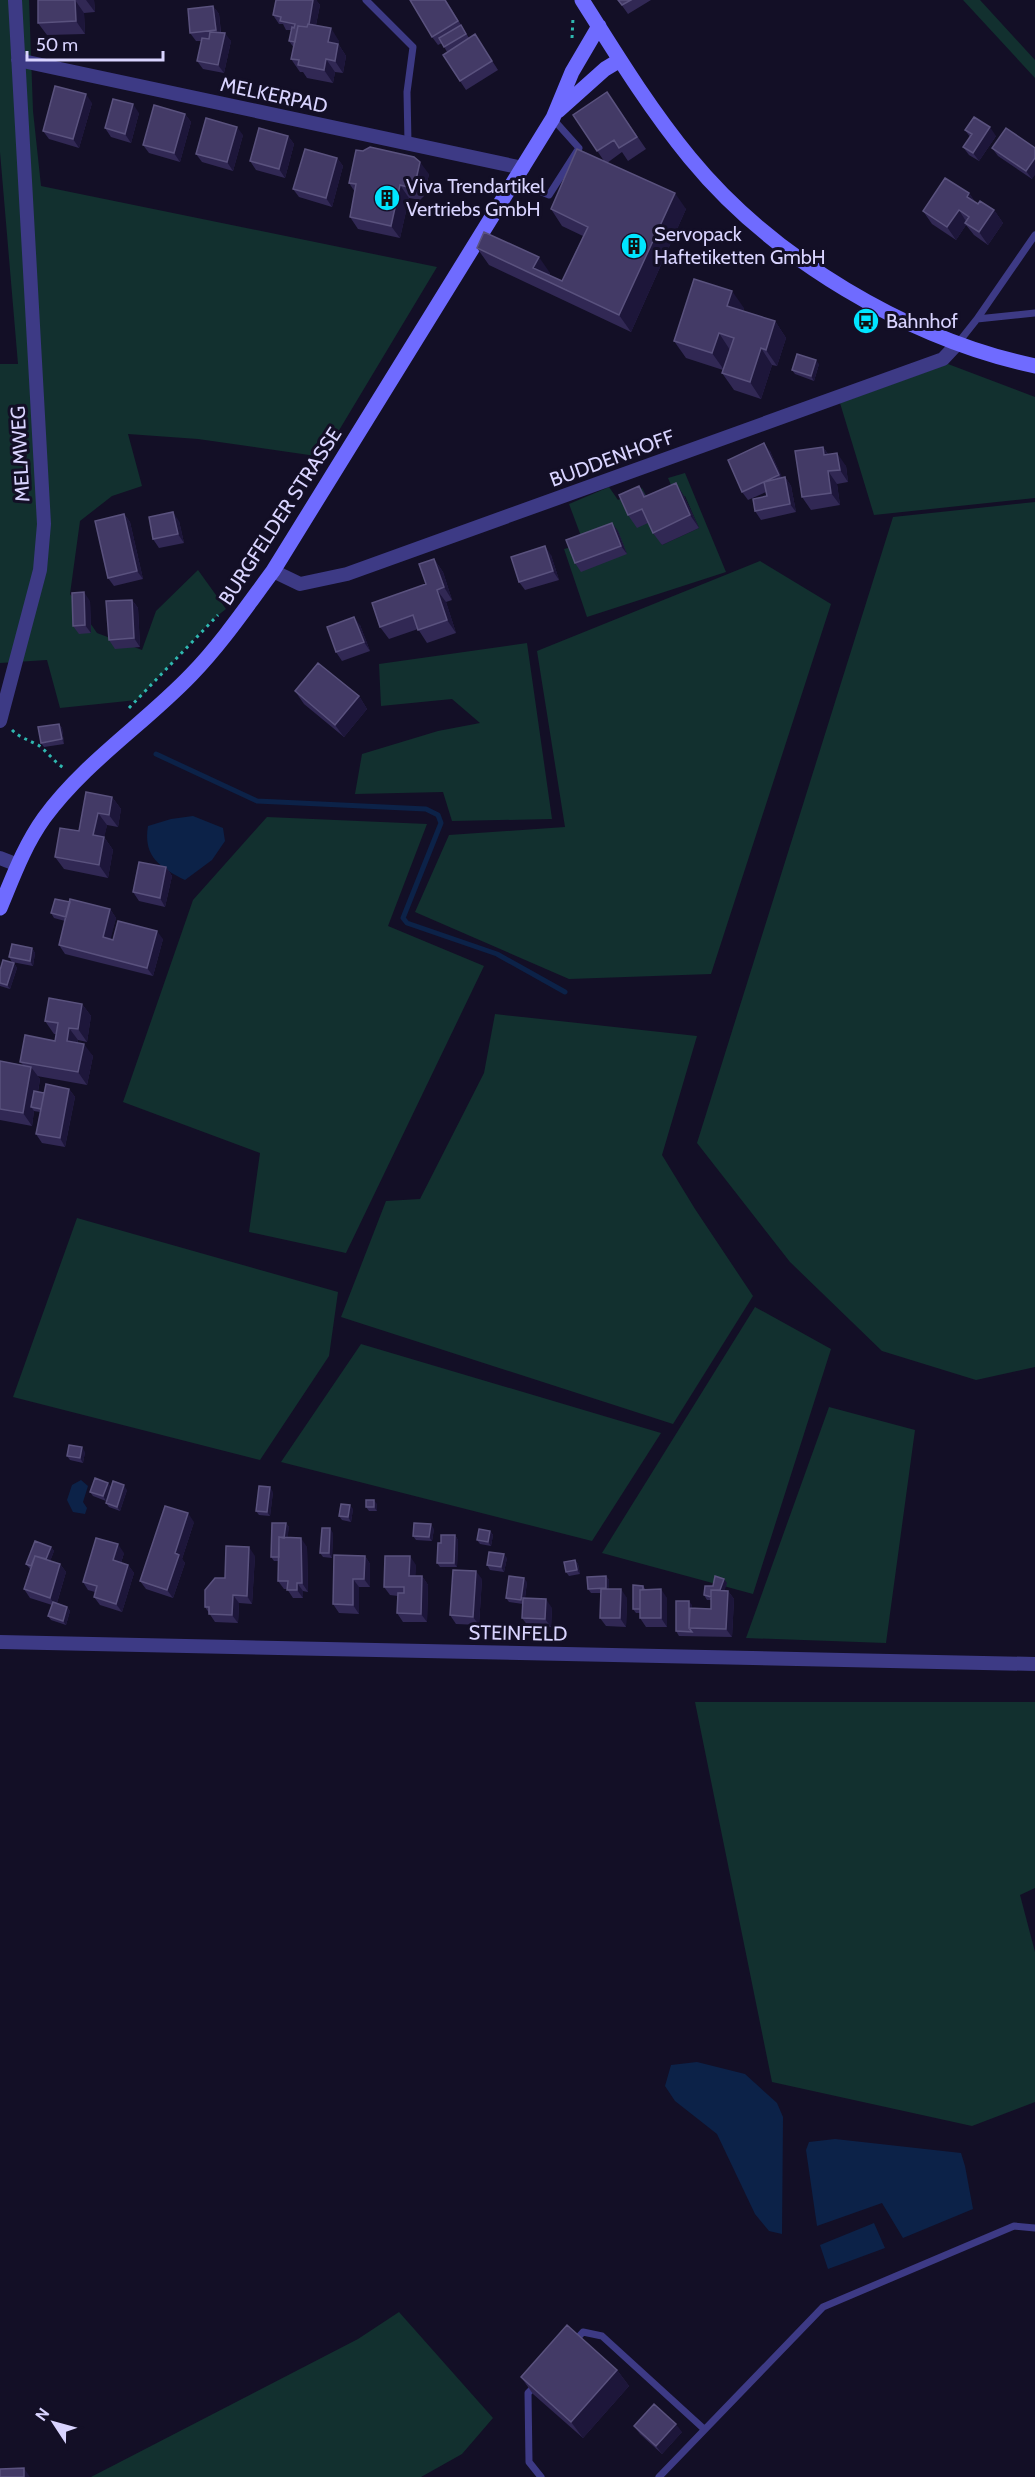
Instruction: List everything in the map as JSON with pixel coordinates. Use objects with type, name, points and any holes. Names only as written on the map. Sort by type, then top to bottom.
[{"type":"street","name":"MELMWEG","points":[[5,724],[40,570],[44,524],[15,0]]},
{"type":"street","points":[[582,0],[657,116],[691,159],[724,195],[770,236],[810,267],[870,302],[957,343],[1035,366]]},
{"type":"street","name":"BURGFELDER STRASSE","points":[[0,908],[29,842],[58,800],[191,675],[229,630],[273,571],[554,116],[572,72],[599,26]]},
{"type":"street","name":"MELKERPAD","points":[[18,60],[408,143],[519,174]]},
{"type":"street","name":"BURGFELDER STRASSE","points":[[554,116],[605,69],[620,60]]},
{"type":"street","name":"BUDDENHOFF","points":[[273,571],[300,584],[347,574],[943,359],[957,343]]},
{"type":"street","points":[[0,858],[18,865]]},
{"type":"street","name":"STEINFELD","points":[[0,1642],[1035,1664]]},
{"type":"lane","points":[[366,0],[413,47],[407,92],[408,143]]},
{"type":"lane","points":[[519,174],[549,195],[579,148],[554,116]]},
{"type":"lane","points":[[957,343],[977,319],[1035,235]]},
{"type":"lane","points":[[977,319],[1035,313]]},
{"type":"lane","points":[[659,2477],[823,2307],[1014,2226],[1035,2228]]},
{"type":"lane","points":[[567,2349],[583,2332],[602,2336],[704,2429]]},
{"type":"lane","points":[[541,2477],[529,2462],[528,2393],[544,2376]]},
{"type":"path","points":[[5,724],[20,737],[39,746],[66,770]]},
{"type":"green space","points":[[0,0],[29,0],[33,111],[41,186],[437,267],[323,457],[198,439],[128,434],[142,486],[112,496],[80,521],[70,594],[97,633],[142,650],[156,611],[198,570],[226,609],[212,620],[137,700],[60,708],[47,660],[0,663],[0,364],[18,364],[0,152]]},
{"type":"green space","points":[[963,0],[980,0],[1035,60],[1035,78]]},
{"type":"green space","points":[[948,364],[1035,397],[1035,498],[874,515],[840,403]]},
{"type":"green space","points":[[685,473],[726,572],[587,617],[564,549],[584,544],[569,504],[609,487],[618,500],[642,488],[648,499],[651,521],[662,545],[699,528],[685,496],[677,499],[668,478]]},
{"type":"green space","points":[[1035,502],[1035,1367],[976,1380],[882,1351],[790,1262],[697,1143],[893,517]]},
{"type":"green space","points":[[760,561],[831,604],[711,974],[569,979],[415,912],[449,835],[565,827],[537,651]]},
{"type":"green space","points":[[527,643],[552,819],[452,821],[443,792],[355,794],[362,754],[438,731],[480,723],[452,699],[381,706],[379,664]]},
{"type":"green space","points":[[267,817],[427,824],[388,926],[484,966],[346,1253],[249,1232],[260,1153],[123,1102],[193,900]]},
{"type":"green space","points":[[495,1014],[697,1036],[662,1155],[753,1296],[673,1424],[341,1317],[386,1201],[420,1199],[484,1073]]},
{"type":"green space","points":[[77,1218],[338,1292],[329,1356],[260,1460],[13,1397]]},
{"type":"green space","points":[[755,1307],[831,1349],[753,1594],[602,1553]]},
{"type":"green space","points":[[361,1344],[661,1433],[592,1541],[281,1462]]},
{"type":"green space","points":[[829,1407],[915,1430],[886,1643],[746,1638]]},
{"type":"green space","points":[[695,1702],[1035,1702],[1035,1888],[1020,1895],[1035,1952],[1035,2102],[972,2126],[772,2082]]},
{"type":"green space","points":[[399,2312],[493,2418],[462,2454],[421,2477],[91,2477],[358,2339]]},
{"type":"water","points":[[193,816],[223,828],[225,841],[212,860],[185,880],[155,859],[148,845],[148,826],[171,819]]},
{"type":"water","points":[[81,1480],[88,1486],[83,1502],[87,1508],[85,1514],[73,1512],[67,1500],[72,1485]]},
{"type":"water","points":[[697,2062],[745,2074],[777,2103],[783,2117],[782,2234],[769,2231],[755,2214],[717,2134],[675,2101],[665,2086],[671,2065]]},
{"type":"water","points":[[835,2139],[961,2153],[973,2209],[903,2238],[882,2203],[817,2226],[806,2150],[809,2142]]},
{"type":"water","points":[[874,2223],[885,2248],[828,2269],[820,2245]]},
{"type":"building","points":[[38,0],[75,0],[76,21],[38,23]]},
{"type":"building","points":[[276,0],[313,0],[309,24],[307,27],[298,26],[295,42],[289,41],[292,27],[294,28],[295,24],[280,21],[281,17],[273,15]]},
{"type":"building","points":[[410,0],[445,0],[458,21],[432,37]]},
{"type":"building","points":[[618,0],[631,0],[622,5]]},
{"type":"building","points":[[213,6],[216,30],[190,33],[188,9]]},
{"type":"building","points":[[308,24],[331,28],[328,42],[338,44],[335,61],[326,59],[324,70],[298,65],[299,60],[291,59],[298,26],[307,27]]},
{"type":"building","points":[[461,25],[466,34],[444,47],[439,38]]},
{"type":"building","points":[[210,32],[225,33],[218,65],[197,61],[202,38],[209,39]]},
{"type":"building","points":[[475,34],[492,61],[460,81],[443,55]]},
{"type":"building","points":[[55,86],[86,94],[73,139],[43,131]]},
{"type":"building","points":[[607,92],[637,137],[619,148],[614,140],[597,151],[573,115]]},
{"type":"building","points":[[113,99],[133,104],[125,134],[105,128]]},
{"type":"building","points":[[154,105],[185,114],[174,153],[143,145]]},
{"type":"building","points":[[974,117],[990,127],[973,153],[963,147],[972,134],[965,130]]},
{"type":"building","points":[[206,118],[237,127],[227,162],[196,154]]},
{"type":"building","points":[[259,128],[288,136],[279,169],[250,161]]},
{"type":"building","points":[[1006,128],[1035,148],[1035,158],[1026,171],[992,148]]},
{"type":"building","name":"Viva Trendartikel Vertriebs GmbH","points":[[370,147],[414,157],[420,162],[415,184],[411,188],[400,185],[391,226],[350,217],[356,184],[349,183],[356,150],[363,151]]},
{"type":"building","points":[[305,149],[337,158],[326,198],[293,189]]},
{"type":"building","name":"Servopack Haftetiketten GmbH","points":[[577,149],[675,193],[619,315],[477,248],[484,232],[539,257],[533,268],[562,281],[588,227],[551,209]]},
{"type":"building","points":[[945,178],[969,193],[967,197],[978,204],[980,201],[994,210],[979,232],[965,223],[969,217],[959,210],[947,227],[923,211]]},
{"type":"building","points":[[694,279],[732,291],[727,306],[775,321],[766,350],[761,348],[750,382],[722,373],[734,338],[719,333],[712,353],[674,341]]},
{"type":"building","points":[[797,354],[816,360],[811,376],[792,370]]},
{"type":"building","points":[[764,443],[779,475],[742,492],[728,460]]},
{"type":"building","points":[[823,447],[824,455],[837,453],[840,470],[828,471],[831,493],[802,497],[795,451]]},
{"type":"building","points":[[785,477],[790,504],[755,511],[753,499],[767,496],[764,482]]},
{"type":"building","points":[[676,483],[690,515],[653,533],[642,509],[628,515],[619,495],[639,486],[644,497]]},
{"type":"building","points":[[173,512],[178,534],[153,539],[149,517]]},
{"type":"building","points":[[124,514],[137,571],[108,578],[95,521]]},
{"type":"building","points":[[612,523],[621,546],[575,563],[566,540]]},
{"type":"building","points":[[545,546],[553,571],[519,582],[511,557]]},
{"type":"building","points":[[434,559],[444,587],[437,590],[447,620],[418,630],[413,615],[380,627],[372,603],[426,584],[419,564]]},
{"type":"building","points":[[84,592],[85,625],[73,626],[72,593]]},
{"type":"building","points":[[132,600],[134,638],[109,640],[106,601]]},
{"type":"building","points":[[354,617],[364,642],[336,652],[327,627]]},
{"type":"building","points":[[318,663],[359,696],[335,725],[295,691]]},
{"type":"building","points":[[59,724],[62,739],[41,743],[38,727]]},
{"type":"building","points":[[86,792],[112,797],[109,815],[98,813],[93,835],[104,837],[99,865],[55,857],[60,828],[79,831]]},
{"type":"building","points":[[139,862],[166,867],[160,898],[133,892]]},
{"type":"building","points":[[55,899],[70,902],[66,917],[51,913]]},
{"type":"building","points":[[70,899],[110,909],[103,937],[113,940],[118,921],[157,931],[147,968],[59,945]]},
{"type":"building","points":[[12,944],[32,948],[30,961],[9,957]]},
{"type":"building","points":[[3,960],[14,963],[7,985],[0,983]]},
{"type":"building","points":[[49,998],[82,1004],[78,1029],[69,1028],[67,1041],[84,1044],[78,1072],[20,1062],[25,1035],[55,1041],[58,1023],[45,1021]]},
{"type":"building","points":[[0,1061],[31,1067],[23,1113],[0,1109]]},
{"type":"building","points":[[46,1084],[69,1089],[60,1138],[36,1134]]},
{"type":"building","points":[[34,1091],[44,1093],[41,1109],[31,1107]]},
{"type":"building","points":[[69,1445],[82,1447],[80,1458],[67,1456]]},
{"type":"building","points":[[95,1478],[108,1483],[103,1496],[90,1492]]},
{"type":"building","points":[[113,1481],[124,1485],[117,1507],[106,1503]]},
{"type":"building","points":[[259,1486],[270,1487],[267,1512],[256,1511]]},
{"type":"building","points":[[366,1500],[374,1500],[374,1507],[366,1507]]},
{"type":"building","points":[[341,1504],[350,1505],[348,1517],[339,1516]]},
{"type":"building","points":[[165,1506],[188,1513],[175,1553],[179,1555],[167,1590],[140,1581]]},
{"type":"building","points":[[272,1523],[286,1523],[284,1538],[279,1537],[279,1557],[271,1557]]},
{"type":"building","points":[[414,1523],[431,1524],[429,1537],[413,1536]]},
{"type":"building","points":[[322,1528],[330,1528],[329,1553],[320,1553]]},
{"type":"building","points":[[479,1529],[490,1531],[488,1542],[477,1540]]},
{"type":"building","points":[[441,1535],[455,1535],[454,1563],[437,1563],[438,1543],[441,1543]]},
{"type":"building","points":[[279,1537],[301,1538],[302,1583],[297,1583],[297,1590],[287,1590],[288,1581],[278,1581]]},
{"type":"building","points":[[96,1538],[118,1544],[113,1560],[128,1565],[116,1604],[94,1597],[97,1586],[83,1582]]},
{"type":"building","points":[[35,1541],[51,1547],[46,1559],[35,1556],[31,1566],[26,1564]]},
{"type":"building","points":[[226,1546],[249,1547],[247,1596],[233,1595],[232,1615],[209,1614],[209,1607],[205,1607],[205,1590],[215,1578],[225,1578]]},
{"type":"building","points":[[489,1552],[504,1554],[501,1567],[487,1565]]},
{"type":"building","points":[[334,1555],[365,1556],[364,1579],[353,1579],[353,1605],[333,1604]]},
{"type":"building","points":[[35,1556],[60,1564],[50,1598],[24,1589]]},
{"type":"building","points":[[385,1556],[410,1556],[409,1576],[422,1576],[421,1614],[397,1613],[398,1593],[404,1593],[404,1587],[384,1587]]},
{"type":"building","points":[[575,1560],[577,1570],[566,1572],[564,1562]]},
{"type":"building","points":[[453,1570],[476,1571],[473,1617],[450,1615]]},
{"type":"building","points":[[509,1576],[524,1578],[521,1600],[506,1598]]},
{"type":"building","points":[[606,1576],[606,1588],[588,1589],[587,1577]]},
{"type":"building","points":[[715,1576],[724,1579],[720,1590],[711,1590],[711,1597],[704,1595],[705,1586],[713,1586]]},
{"type":"building","points":[[633,1585],[643,1586],[643,1590],[640,1590],[640,1609],[633,1609]]},
{"type":"building","points":[[601,1589],[621,1589],[620,1618],[600,1618]]},
{"type":"building","points":[[661,1589],[661,1618],[640,1618],[640,1590]]},
{"type":"building","points":[[711,1590],[728,1591],[726,1629],[689,1628],[690,1608],[711,1609]]},
{"type":"building","points":[[523,1598],[546,1599],[545,1619],[522,1618]]},
{"type":"building","points":[[676,1601],[689,1601],[689,1628],[692,1632],[676,1631]]},
{"type":"building","points":[[53,1602],[67,1607],[63,1621],[48,1616]]},
{"type":"building","points":[[567,2325],[617,2370],[571,2422],[521,2377]]},
{"type":"building","points":[[654,2404],[676,2424],[656,2446],[634,2426]]},
{"type":"building","points":[[24,2468],[24,2477],[0,2477],[0,2469]]},
{"type":"waterway","points":[[156,754],[257,801],[426,809],[438,815],[441,823],[403,918],[407,923],[497,954],[565,992]]},
{"type":"place","name":"Viva Trendartikel Vertriebs GmbH","points":[[387,198]]},
{"type":"place","name":"Servopack Haftetiketten GmbH","points":[[634,246]]},
{"type":"place","name":"Bahnhof","points":[[866,321]]}]
